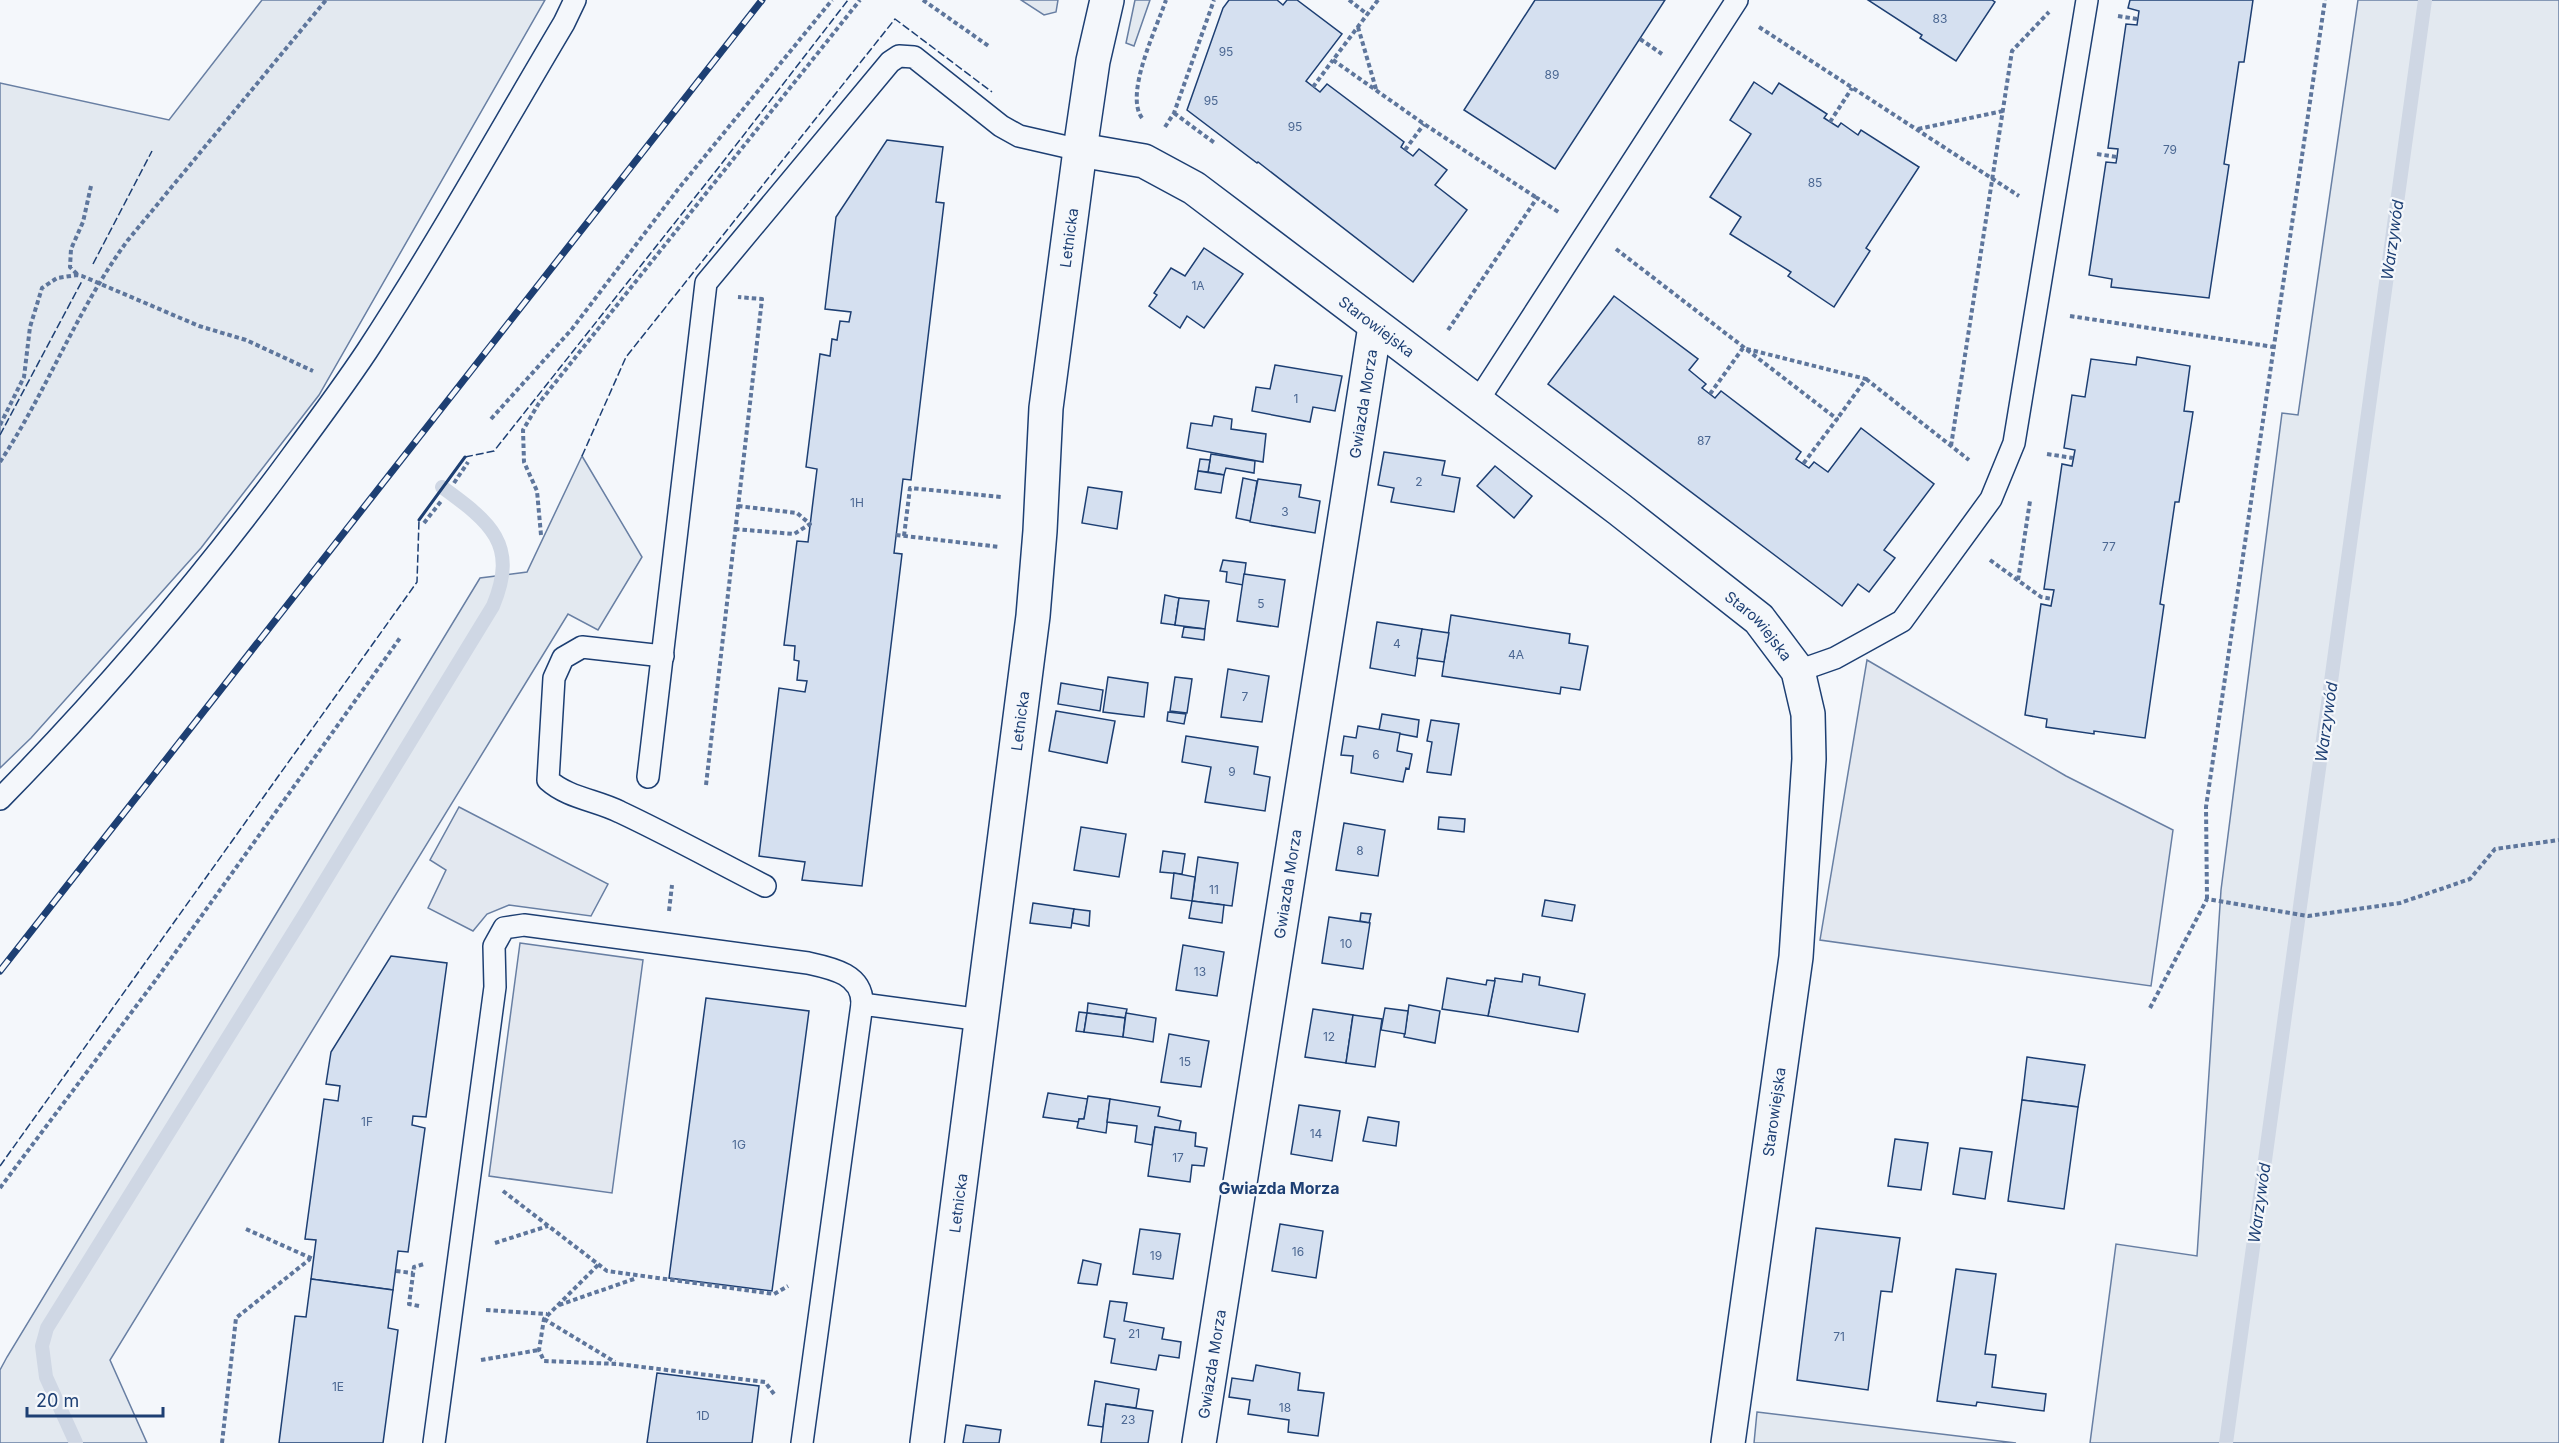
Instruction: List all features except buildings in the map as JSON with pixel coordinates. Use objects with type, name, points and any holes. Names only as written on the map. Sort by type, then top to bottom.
[{"type":"street","name":"Letnicka","points":[[927,1443],[1033,616],[1046,408],[1093,62],[1107,0]]},
{"type":"street","name":"Starowiejska","points":[[1080,150],[1144,161],[1194,188],[1619,509],[1759,619],[1798,671],[1808,714],[1809,759],[1796,957],[1728,1443]]},
{"type":"street","name":"Gwiazda Morza","points":[[1199,1443],[1375,326]]},
{"type":"lane","points":[[0,799],[81,714],[178,602],[253,509],[344,385],[400,298],[564,23],[575,0]]},
{"type":"lane","points":[[1798,671],[1835,658],[1902,621],[1991,499],[2014,443],[2053,218],[2087,0]]},
{"type":"lane","points":[[1477,402],[1734,4]]},
{"type":"lane","points":[[648,777],[706,283],[890,62],[899,56],[914,57],[986,116],[1019,136],[1080,150]]},
{"type":"lane","points":[[663,656],[582,647],[563,658],[554,678],[548,780],[555,787],[575,796],[617,810],[765,886]]},
{"type":"lane","points":[[434,1443],[495,987],[494,946],[504,928],[524,925],[808,963],[840,972],[859,987],[861,1004],[802,1443]]},
{"type":"lane","points":[[861,1004],[982,1020]]},
{"type":"path","points":[[0,462],[22,429],[67,340],[108,267],[326,0]]},
{"type":"path","points":[[491,419],[572,329],[679,188],[832,0]]},
{"type":"path","points":[[541,535],[537,491],[524,462],[523,430],[538,403],[860,0]]},
{"type":"path","points":[[923,0],[990,47]]},
{"type":"path","points":[[1161,133],[1174,113],[1214,0]]},
{"type":"path","points":[[1349,0],[1367,14]]},
{"type":"path","points":[[1313,87],[1378,0]]},
{"type":"path","points":[[2150,1008],[2207,899],[2206,807],[2325,0]]},
{"type":"path","points":[[1734,4],[1852,87],[2053,218]]},
{"type":"path","points":[[1951,446],[2012,51],[2050,11]]},
{"type":"path","points":[[1358,26],[1376,91]]},
{"type":"path","points":[[1640,39],[1670,60]]},
{"type":"path","points":[[1333,60],[1424,124],[1569,218]]},
{"type":"path","points":[[1830,122],[1852,87]]},
{"type":"path","points":[[1917,129],[2003,111]]},
{"type":"path","points":[[1174,113],[1216,144]]},
{"type":"path","points":[[1405,150],[1424,124]]},
{"type":"path","points":[[77,275],[70,267],[71,249],[83,222],[91,186]]},
{"type":"path","points":[[1446,334],[1537,198]]},
{"type":"path","points":[[1589,228],[1837,419]]},
{"type":"path","points":[[0,425],[24,377],[30,327],[42,288],[57,278],[77,275],[100,282],[199,326],[246,340],[344,385]]},
{"type":"path","points":[[705,293],[762,299],[706,785]]},
{"type":"path","points":[[2036,312],[2274,347]]},
{"type":"path","points":[[1743,348],[1866,379],[1974,464]]},
{"type":"path","points":[[1710,394],[1743,348]]},
{"type":"path","points":[[1803,464],[1866,379]]},
{"type":"path","points":[[2037,452],[2073,458]]},
{"type":"path","points":[[454,483],[468,462]]},
{"type":"path","points":[[904,536],[910,488],[1009,498]]},
{"type":"path","points":[[424,523],[442,500]]},
{"type":"path","points":[[735,529],[794,534],[810,524],[797,513],[738,506]]},
{"type":"path","points":[[896,535],[1006,548]]},
{"type":"path","points":[[1989,559],[2041,597],[2052,599]]},
{"type":"path","points":[[0,1188],[155,981],[400,638]]},
{"type":"path","points":[[2207,899],[2308,916],[2400,903],[2470,879],[2495,849],[2559,840]]},
{"type":"path","points":[[471,1166],[607,1272],[774,1294],[798,1280],[824,1284]]},
{"type":"path","points":[[222,1443],[236,1318],[312,1259],[246,1229]]},
{"type":"path","points":[[598,1265],[544,1319],[539,1350],[544,1361],[618,1364],[765,1382],[784,1407],[806,1410]]},
{"type":"path","points":[[396,1271],[413,1273]]},
{"type":"path","points":[[558,1305],[639,1277]]},
{"type":"path","points":[[544,1319],[618,1364]]},
{"type":"path","points":[[444,1366],[539,1350]]},
{"type":"shaded area","points":[[262,0],[545,0],[319,395],[201,548],[31,738],[0,768],[0,83],[169,120]]},
{"type":"shaded area","points":[[1021,0],[1058,0],[1056,12],[1044,15]]},
{"type":"shaded area","points":[[1135,0],[1150,0],[1134,46],[1126,43]]},
{"type":"shaded area","points":[[2358,0],[2559,0],[2559,1443],[2090,1443],[2116,1244],[2197,1256],[2221,890],[2282,413],[2298,415]]},
{"type":"shaded area","points":[[582,456],[642,557],[598,630],[568,614],[110,1360],[147,1443],[0,1443],[0,1370],[7,1357],[480,578],[527,572]]},
{"type":"shaded area","points":[[1867,660],[2066,776],[2173,830],[2151,986],[1820,940]]},
{"type":"shaded area","points":[[459,807],[608,884],[591,916],[509,905],[487,914],[473,931],[428,908],[446,870],[430,860]]},
{"type":"shaded area","points":[[520,943],[643,960],[612,1193],[489,1176]]},
{"type":"shaded area","points":[[1757,1412],[2016,1443],[1754,1443]]},
{"type":"waterway","name":"Warzywód","points":[[2226,1443],[2425,0]]},
{"type":"waterway","points":[[76,1443],[46,1377],[42,1346],[47,1328],[493,606],[503,566],[501,550],[486,524],[442,487]]},
{"type":"railway","points":[[0,971],[762,0]]},
{"type":"fence","points":[[465,457],[494,451],[848,0]]},
{"type":"fence","points":[[582,456],[626,357],[895,19],[992,92]]},
{"type":"fence","points":[[93,264],[152,151]]},
{"type":"fence","points":[[0,435],[82,281]]},
{"type":"fence","points":[[0,1166],[417,582],[419,520]]},
{"type":"wall","points":[[419,520],[465,457]]},
{"type":"district","name":"Gwiazda Morza","points":[[1279,1188]]}]
